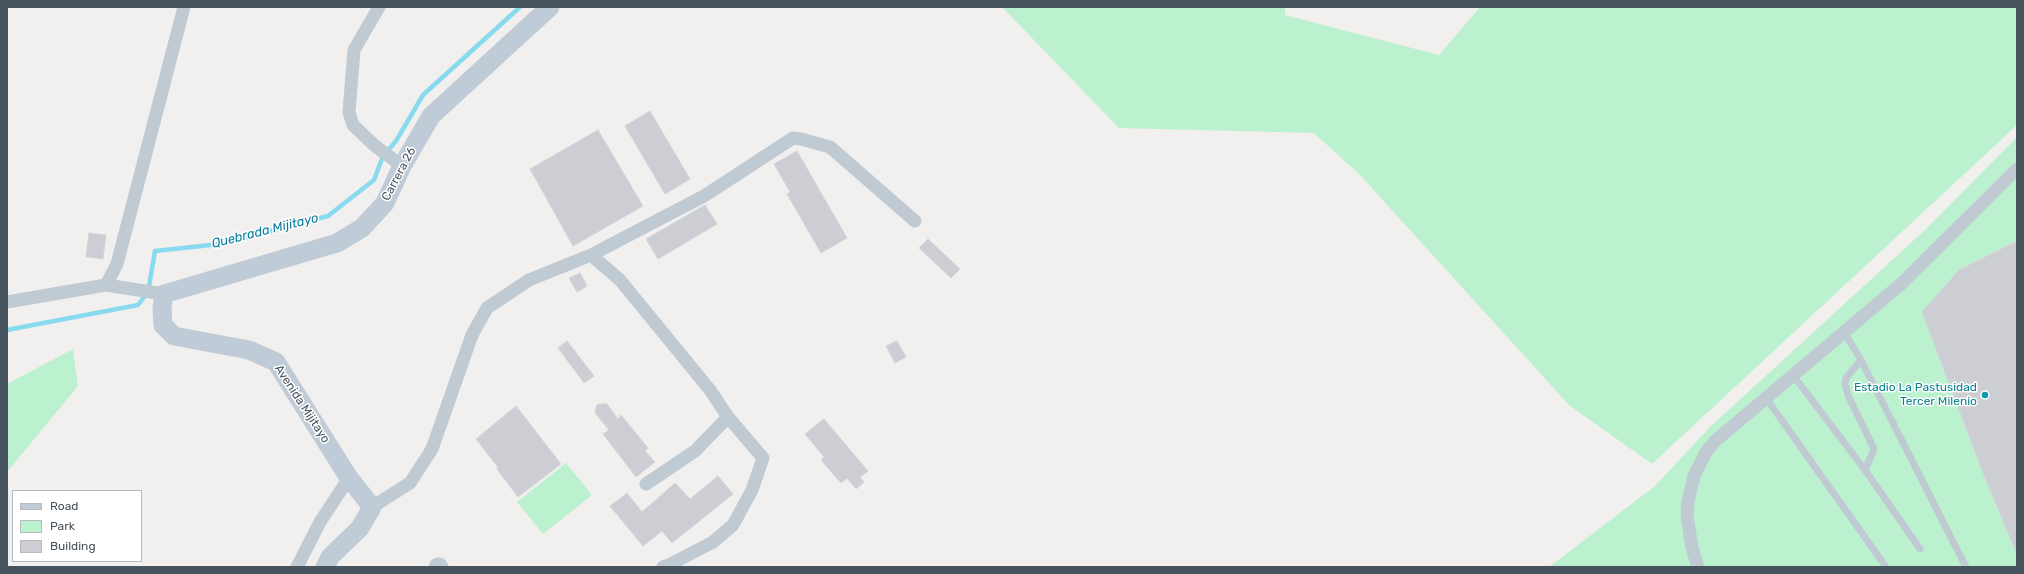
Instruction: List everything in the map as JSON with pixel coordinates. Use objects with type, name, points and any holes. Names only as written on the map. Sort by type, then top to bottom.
[{"type":"street","points":[[106,285],[117,264],[184,7]]},
{"type":"street","points":[[379,7],[354,50],[349,112],[353,125],[374,145],[402,166]]},
{"type":"street","name":"Carrera 26","points":[[164,294],[337,243],[362,228],[385,202],[402,166],[431,116],[550,7]]},
{"type":"street","points":[[324,567],[330,557],[360,528],[372,507],[410,483],[432,449],[472,335],[487,308],[529,280],[591,255],[704,196],[794,138],[801,138],[830,148],[915,221]]},
{"type":"street","points":[[1698,567],[1692,548],[1687,515],[1690,488],[1694,476],[1706,452],[1714,442],[1901,284],[2017,169]]},
{"type":"street","points":[[591,255],[620,280],[710,390],[728,416],[763,458],[752,490],[733,525],[713,542],[663,567]]},
{"type":"street","points":[[7,302],[106,285],[164,294]]},
{"type":"street","name":"Avenida Mijitayo","points":[[164,294],[162,308],[163,325],[174,336],[249,350],[276,362],[350,478],[372,507]]},
{"type":"street","points":[[646,484],[695,451],[728,416]]},
{"type":"street","points":[[297,567],[320,522],[350,478]]},
{"type":"lane","points":[[1844,332],[1861,360],[1966,567]]},
{"type":"lane","points":[[1861,360],[1846,378],[1845,384],[1848,395],[1874,449],[1865,470]]},
{"type":"lane","points":[[1793,375],[1865,470],[1920,549]]},
{"type":"lane","points":[[1766,398],[1886,567]]},
{"type":"green space","points":[[1002,7],[1285,7],[1285,15],[1439,55],[1480,7],[2017,7],[2017,125],[1652,464],[1569,405],[1359,174],[1314,133],[1119,128]]},
{"type":"green space","points":[[2017,137],[2017,567],[1549,567],[1655,486],[1710,427],[1926,229]]},
{"type":"green space","points":[[73,349],[78,386],[7,472],[7,384]]},
{"type":"green space","points":[[566,463],[592,495],[543,534],[517,502]]},
{"type":"building","points":[[650,111],[690,179],[665,194],[625,126]]},
{"type":"building","points":[[598,130],[643,206],[573,246],[530,169]]},
{"type":"building","points":[[797,151],[847,238],[821,253],[787,194],[790,192],[774,164]]},
{"type":"building","points":[[705,205],[717,224],[658,259],[646,239]]},
{"type":"building","points":[[89,233],[106,235],[103,259],[86,257]]},
{"type":"building","points":[[928,239],[960,269],[951,278],[919,248]]},
{"type":"building","name":"Estadio La Pastusidad Tercer Milenio","points":[[2017,241],[2017,554],[1985,478],[1922,312],[1959,270]]},
{"type":"building","points":[[580,273],[587,286],[577,292],[569,278]]},
{"type":"building","points":[[567,341],[594,376],[584,383],[558,348]]},
{"type":"building","points":[[897,341],[906,357],[895,363],[886,346]]},
{"type":"building","points":[[607,404],[618,419],[621,415],[648,448],[645,451],[655,462],[636,477],[603,434],[609,430],[596,414],[595,410],[597,405]]},
{"type":"building","points":[[516,406],[561,464],[518,497],[497,469],[498,467],[476,439]]},
{"type":"building","points":[[824,419],[868,471],[860,477],[864,482],[856,489],[847,478],[841,483],[821,460],[824,457],[805,434]]},
{"type":"building","points":[[718,476],[733,494],[672,543],[662,531],[643,546],[610,506],[627,493],[642,512],[675,483],[690,499]]},
{"type":"waterway","name":"Quebrada Mijitayo","points":[[7,330],[138,305],[148,292],[155,251],[220,244],[328,216],[374,180],[383,156],[396,141],[423,95],[520,7]]},
{"type":"place","name":"Estadio La Pastusidad Tercer Milenio","points":[[1985,395]]}]
